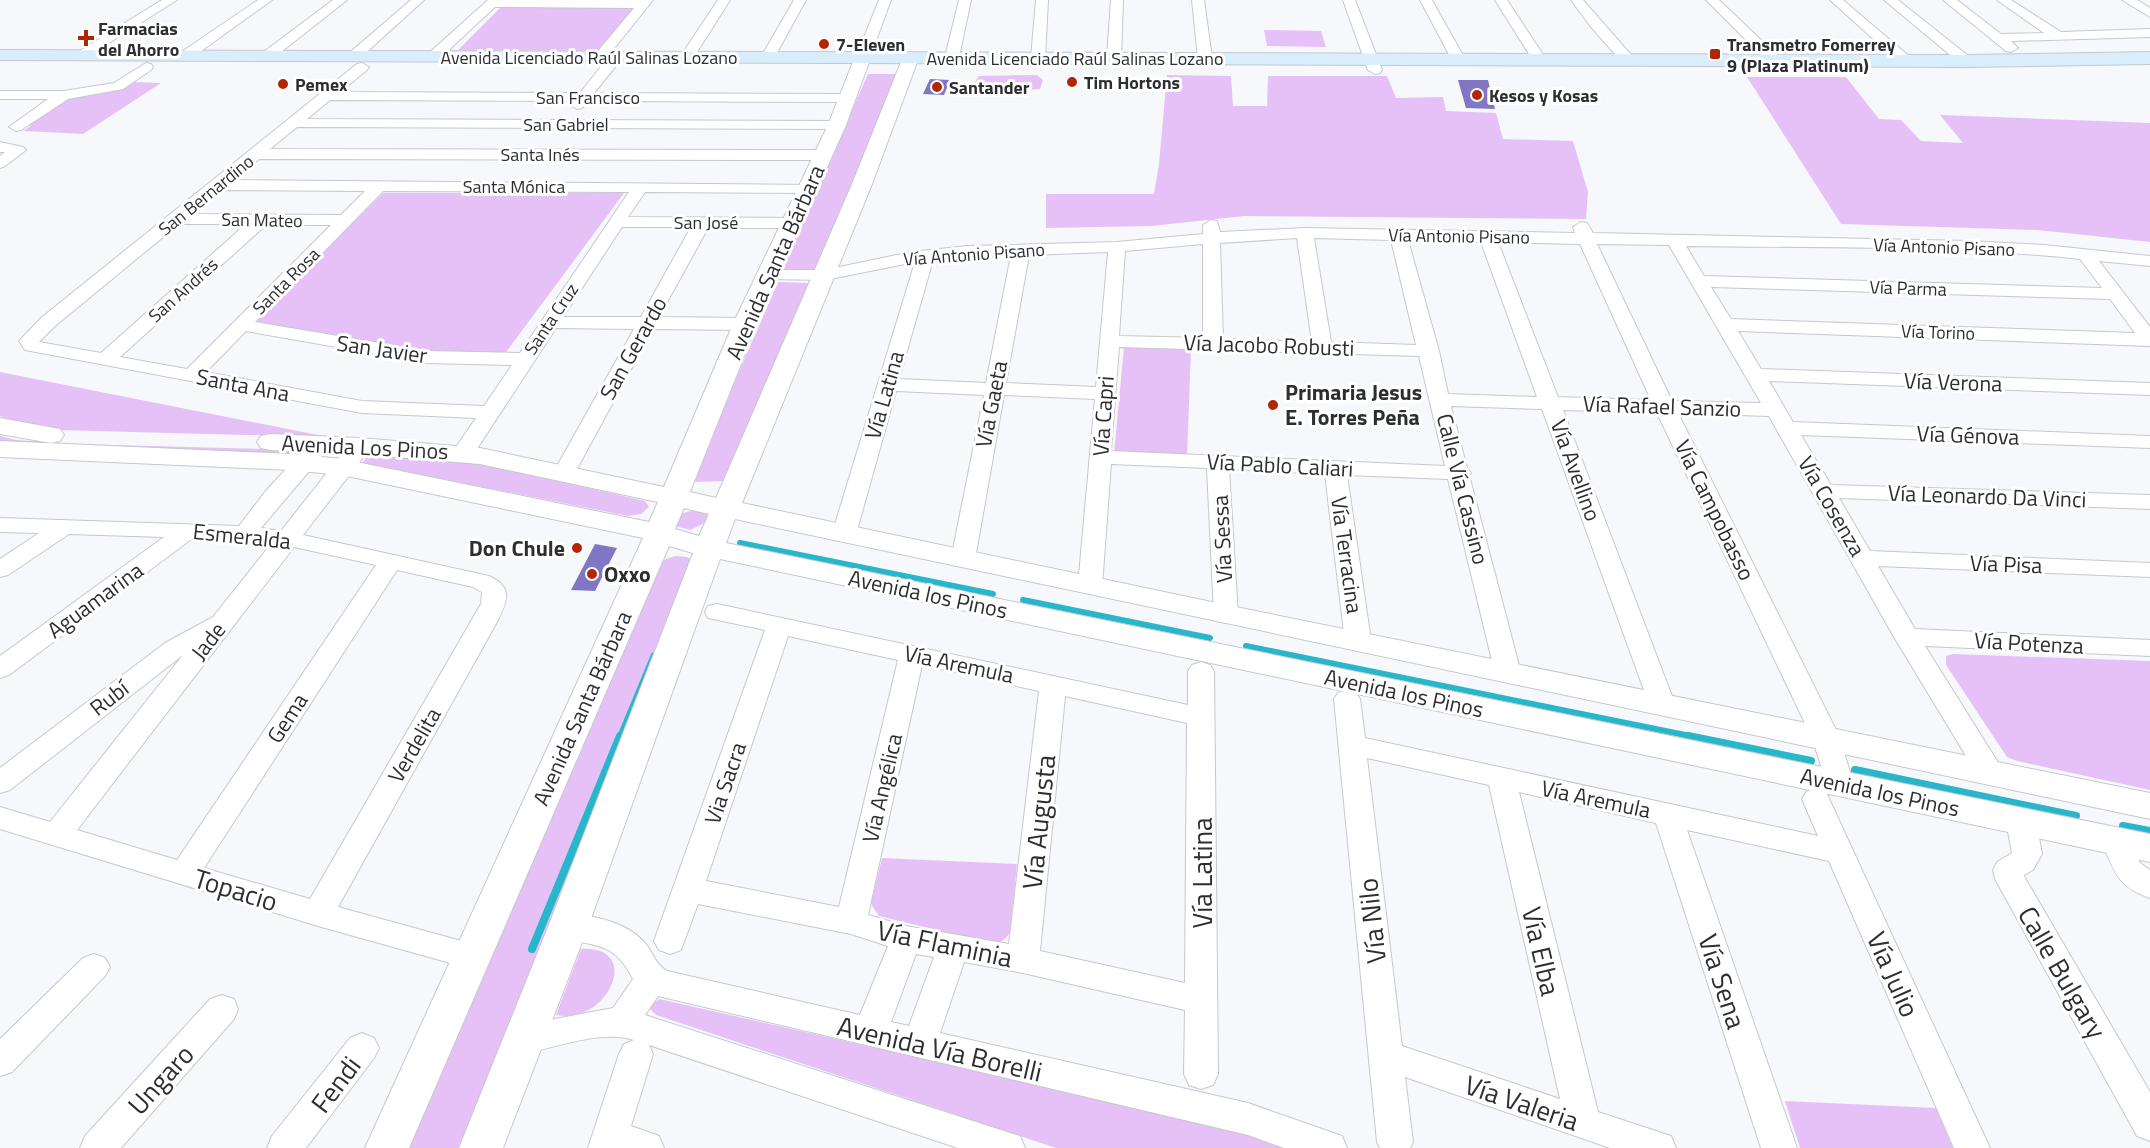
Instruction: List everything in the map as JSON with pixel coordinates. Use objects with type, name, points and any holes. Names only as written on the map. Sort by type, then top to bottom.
[{"type":"main road","name":"Avenida Licenciado Raúl Salinas Lozano","points":[[0,55],[267,57],[383,63],[420,61],[434,56],[604,62],[687,57],[768,57],[861,62]]},
{"type":"main road","points":[[146,67],[185,56]]},
{"type":"main road","points":[[208,67],[227,60],[267,57]]},
{"type":"main road","name":"Avenida Licenciado Raúl Salinas Lozano","points":[[910,63],[952,57],[1205,58],[1373,64],[1458,59],[2029,61],[2150,58]]},
{"type":"main road","name":"Avenida Licenciado Raúl Salinas Lozano","points":[[0,66],[208,67],[357,62],[861,62],[2150,70]]},
{"type":"street","points":[[80,55],[171,0]]},
{"type":"street","points":[[101,55],[189,0]]},
{"type":"street","points":[[185,56],[266,0]]},
{"type":"street","points":[[267,57],[340,0]]},
{"type":"street","name":"San Bernardino","points":[[48,322],[327,96],[418,0]]},
{"type":"street","points":[[687,57],[723,0]]},
{"type":"street","points":[[768,57],[800,0]]},
{"type":"street","points":[[861,62],[885,0]]},
{"type":"street","points":[[952,57],[965,0]]},
{"type":"street","points":[[1038,58],[1042,0]]},
{"type":"street","points":[[1114,58],[1117,0]]},
{"type":"street","points":[[1198,0],[1205,58]]},
{"type":"street","points":[[1349,0],[1373,64]]},
{"type":"street","points":[[1426,0],[1458,59]]},
{"type":"street","points":[[1501,0],[1539,59]]},
{"type":"street","points":[[1577,0],[1594,24],[1627,59]]},
{"type":"street","points":[[1712,0],[1774,60]]},
{"type":"street","points":[[1836,0],[1905,60]]},
{"type":"street","points":[[1890,0],[1966,61]]},
{"type":"street","points":[[1949,0],[2029,61]]},
{"type":"street","points":[[2003,0],[2058,36]]},
{"type":"street","points":[[2128,0],[2150,14]]},
{"type":"street","points":[[434,56],[494,2],[645,2]]},
{"type":"street","points":[[510,186],[584,97],[604,62],[645,2]]},
{"type":"street","points":[[1998,38],[2150,33]]},
{"type":"street","name":"Avenida Santa Bárbara","points":[[387,1148],[653,548],[745,324],[824,155],[849,98],[861,62]]},
{"type":"street","points":[[481,1148],[568,927],[725,509],[825,275],[910,63]]},
{"type":"street","points":[[0,95],[64,95],[122,84],[146,67]]},
{"type":"street","points":[[16,127],[64,95]]},
{"type":"street","name":"San Francisco","points":[[327,96],[849,98]]},
{"type":"street","name":"San Gabriel","points":[[294,123],[837,125]]},
{"type":"street","points":[[0,164],[18,150],[8,147]]},
{"type":"street","name":"Santa Inés","points":[[257,154],[824,155]]},
{"type":"street","name":"Santa Mónica","points":[[193,184],[809,188]]},
{"type":"street","name":"Santa Rosa","points":[[192,375],[380,185]]},
{"type":"street","name":"Santa Cruz","points":[[463,453],[524,358],[640,187]]},
{"type":"street","name":"San Mateo","points":[[177,219],[346,220]]},
{"type":"street","name":"San Andrés","points":[[105,360],[261,220]]},
{"type":"street","name":"San José","points":[[618,222],[793,223]]},
{"type":"street","name":"San Gerardo","points":[[564,473],[702,223]]},
{"type":"street","points":[[1211,232],[1213,343]]},
{"type":"street","name":"Vía Antonio Pisano","points":[[769,274],[825,275],[926,255],[1021,249],[1117,247],[1211,232],[1488,237],[1584,233],[1674,240],[1970,246],[2150,261]]},
{"type":"street","points":[[1305,233],[1322,347]]},
{"type":"street","name":"Vía Campobasso","points":[[1584,233],[1664,406],[1826,738],[1827,791]]},
{"type":"street","name":"Calle Vía Cassino","points":[[1398,236],[1509,673]]},
{"type":"street","name":"Vía Avellino","points":[[1488,237],[1662,704]]},
{"type":"street","name":"Vía Cosenza","points":[[1674,240],[1824,490],[1907,637],[1990,772]]},
{"type":"street","name":"Vía Capri","points":[[1090,586],[1117,247]]},
{"type":"street","name":"Vía Gaeta","points":[[963,559],[1021,249]]},
{"type":"street","name":"Vía Latina","points":[[844,534],[926,255]]},
{"type":"street","points":[[2085,255],[2150,339]]},
{"type":"street","name":"Vía Parma","points":[[1700,281],[2115,294]]},
{"type":"street","name":"Santa Ana","points":[[48,322],[30,337],[29,341],[32,346],[362,406],[489,412]]},
{"type":"street","points":[[549,322],[745,324]]},
{"type":"street","name":"San Javier","points":[[242,325],[427,357],[524,358]]},
{"type":"street","name":"Vía Torino","points":[[1727,326],[2150,339]]},
{"type":"street","name":"Vía Jacobo Robusti","points":[[1109,340],[1429,351]]},
{"type":"street","name":"Vía Verona","points":[[1756,375],[2150,389]]},
{"type":"street","points":[[886,385],[1104,393]]},
{"type":"street","name":"Vía Rafael Sanzio","points":[[1441,400],[1775,410]]},
{"type":"street","name":"Avenida Los Pinos","points":[[0,426],[48,434],[314,453],[342,467],[653,548]]},
{"type":"street","name":"Vía Génova","points":[[1786,428],[2150,442]]},
{"type":"street","name":"Avenida Los Pinos","points":[[0,448],[314,453],[360,446],[463,453],[725,509]]},
{"type":"street","name":"Jade","points":[[56,836],[360,446]]},
{"type":"street","points":[[245,533],[273,497],[314,453]]},
{"type":"street","name":"Vía Pablo Caliari","points":[[1101,457],[1460,473]]},
{"type":"street","name":"Vía Sessa","points":[[1218,462],[1231,616]]},
{"type":"street","name":"Vía Terracina","points":[[1335,468],[1358,641]]},
{"type":"street","name":"Vía Leonardo Da Vinci","points":[[1824,490],[2150,502]]},
{"type":"street","name":"Avenida los Pinos","points":[[725,509],[2150,806]]},
{"type":"street","name":"Esmeralda","points":[[0,525],[245,533],[289,539],[480,581]]},
{"type":"street","points":[[0,570],[64,526]]},
{"type":"street","name":"Aguamarina","points":[[0,669],[189,530]]},
{"type":"street","name":"Avenida los Pinos","points":[[653,548],[1001,609],[1212,663],[1827,791],[2021,821],[2124,842]]},
{"type":"street","name":"Vía Pisa","points":[[1863,558],[2150,570]]},
{"type":"street","name":"Gema","points":[[184,874],[390,562]]},
{"type":"street","points":[[1001,609],[1022,572]]},
{"type":"street","name":"Verdelita","points":[[318,914],[491,609],[495,596],[494,588],[480,581]]},
{"type":"street","name":"Vía Aremula","points":[[717,612],[1201,717]]},
{"type":"street","points":[[1212,663],[1231,616]]},
{"type":"street","name":"Rubí","points":[[0,783],[174,649],[223,621]]},
{"type":"street","name":"Via Sacra","points":[[670,941],[779,626]]},
{"type":"street","name":"Vía Potenza","points":[[1907,637],[2150,648]]},
{"type":"street","name":"Vía Angélica","points":[[851,922],[912,654]]},
{"type":"street","name":"Vía Latina","points":[[1201,1074],[1201,717],[1212,663]]},
{"type":"street","name":"Vía Augusta","points":[[1023,960],[1053,685]]},
{"type":"street","name":"Vía Nilo","points":[[1347,699],[1395,1142]]},
{"type":"street","name":"Vía Aremula","points":[[1352,745],[1839,852]]},
{"type":"street","name":"Vía Elba","points":[[1502,778],[1583,1123]]},
{"type":"street","name":"Vía Julio","points":[[1827,791],[1839,852],[1972,1148]]},
{"type":"street","points":[[2092,794],[2124,842],[2128,870],[2150,886]]},
{"type":"street","name":"Vía Sena","points":[[1668,814],[1779,1148]]},
{"type":"street","name":"Topacio","points":[[0,818],[318,914],[472,957]]},
{"type":"street","name":"Calle Bulgary","points":[[2021,821],[2027,854],[2022,862],[2008,870],[2010,879],[2150,1125]]},
{"type":"street","name":"Vía Flaminia","points":[[688,890],[851,922],[906,939],[1023,960],[1201,1000]]},
{"type":"street","points":[[568,927],[592,930],[616,938],[634,951],[646,975],[651,979],[622,1022]]},
{"type":"street","points":[[870,1033],[906,939]]},
{"type":"street","points":[[920,1044],[953,948]]},
{"type":"street","points":[[0,1060],[94,968]]},
{"type":"street","name":"Avenida Vía Borelli","points":[[651,979],[663,984],[870,1033],[1248,1119],[1329,1148]]},
{"type":"street","name":"Ungaro","points":[[98,1148],[222,1009]]},
{"type":"street","points":[[523,1039],[548,1036],[602,1023],[622,1022],[1007,1148]]},
{"type":"street","name":"Fendi","points":[[285,1148],[362,1048]]},
{"type":"street","points":[[636,1054],[608,1142],[646,1148]]},
{"type":"street","name":"Vía Valeria","points":[[1386,1056],[1658,1148]]},
{"type":"shaded area","points":[[500,8],[635,8],[597,51],[458,50]]},
{"type":"shaded area","points":[[1264,30],[1321,31],[1326,47],[1267,46]]},
{"type":"shaded area","points":[[868,74],[900,74],[818,271],[781,270]]},
{"type":"shaded area","points":[[1037,75],[1043,80],[1040,89],[971,93],[969,90],[979,76]]},
{"type":"shaded area","points":[[1167,75],[1231,76],[1233,106],[1267,106],[1268,76],[1387,76],[1396,98],[1443,97],[1446,111],[1496,113],[1503,139],[1573,141],[1588,192],[1586,219],[1244,216],[1152,226],[1046,228],[1046,194],[1154,194]]},
{"type":"shaded area","points":[[1747,77],[1846,77],[1879,119],[1901,120],[1921,141],[1963,143],[1940,115],[2150,123],[2150,242],[2038,230],[1841,224]]},
{"type":"shaded area","points":[[132,82],[161,83],[83,134],[23,131],[63,100]]},
{"type":"shaded area","points":[[383,193],[624,193],[504,355],[413,353],[252,322]]},
{"type":"shaded area","points":[[778,282],[809,283],[725,481],[691,482]]},
{"type":"shaded area","points":[[1124,347],[1191,349],[1187,457],[1114,454]]},
{"type":"shaded area","points":[[0,372],[328,437],[56,430],[23,425],[0,416]]},
{"type":"shaded area","points":[[0,436],[16,440],[72,444],[308,450],[302,457],[0,445]]},
{"type":"shaded area","points":[[369,455],[475,462],[645,501],[649,507],[641,514],[628,516],[362,463]]},
{"type":"shaded area","points":[[695,510],[707,514],[705,523],[690,530],[675,526],[679,514]]},
{"type":"shaded area","points":[[675,556],[687,557],[694,561],[462,1148],[408,1148],[660,564]]},
{"type":"shaded area","points":[[1953,654],[2150,661],[2150,790],[2007,757],[1946,665],[1946,656]]},
{"type":"shaded area","points":[[882,858],[1017,864],[1010,932],[1002,941],[990,943],[879,916],[871,904]]},
{"type":"shaded area","points":[[581,949],[600,951],[611,959],[614,971],[612,985],[591,1009],[575,1015],[556,1015]]},
{"type":"shaded area","points":[[659,999],[1227,1127],[1284,1148],[1056,1148],[656,1015],[650,1009],[652,1004]]},
{"type":"shaded area","points":[[1785,1101],[1936,1108],[1953,1148],[1800,1148]]},
{"type":"building","name":"Santander","points":[[930,79],[950,80],[944,95],[923,94]]},
{"type":"building","name":"Kesos y Kosas","points":[[1458,80],[1488,80],[1495,109],[1466,108]]},
{"type":"building","name":"Oxxo","points":[[595,544],[617,548],[595,591],[571,590]]},
{"type":"waterway","points":[[740,543],[993,594]]},
{"type":"waterway","points":[[1023,600],[1210,638]]},
{"type":"waterway","points":[[1246,646],[1695,737]]},
{"type":"waterway","points":[[620,737],[654,655]]},
{"type":"waterway","points":[[532,949],[620,736]]},
{"type":"waterway","points":[[1688,736],[1811,761]]},
{"type":"waterway","points":[[1855,770],[2076,816]]},
{"type":"waterway","points":[[2123,826],[2150,831]]},
{"type":"place","name":"Farmacias del Ahorro","points":[[86,38]]},
{"type":"place","name":"7-Eleven","points":[[824,44]]},
{"type":"place","name":"Transmetro Fomerrey 9 (Plaza Platinum)","points":[[1715,54]]},
{"type":"place","name":"Tim Hortons","points":[[1072,82]]},
{"type":"place","name":"Pemex","points":[[283,84]]},
{"type":"place","name":"Santander","points":[[937,87]]},
{"type":"place","name":"Kesos y Kosas","points":[[1477,95]]},
{"type":"place","name":"Primaria Jesus E. Torres Peña","points":[[1273,405]]},
{"type":"place","name":"Don Chule","points":[[577,548]]},
{"type":"place","name":"Oxxo","points":[[592,574]]}]
